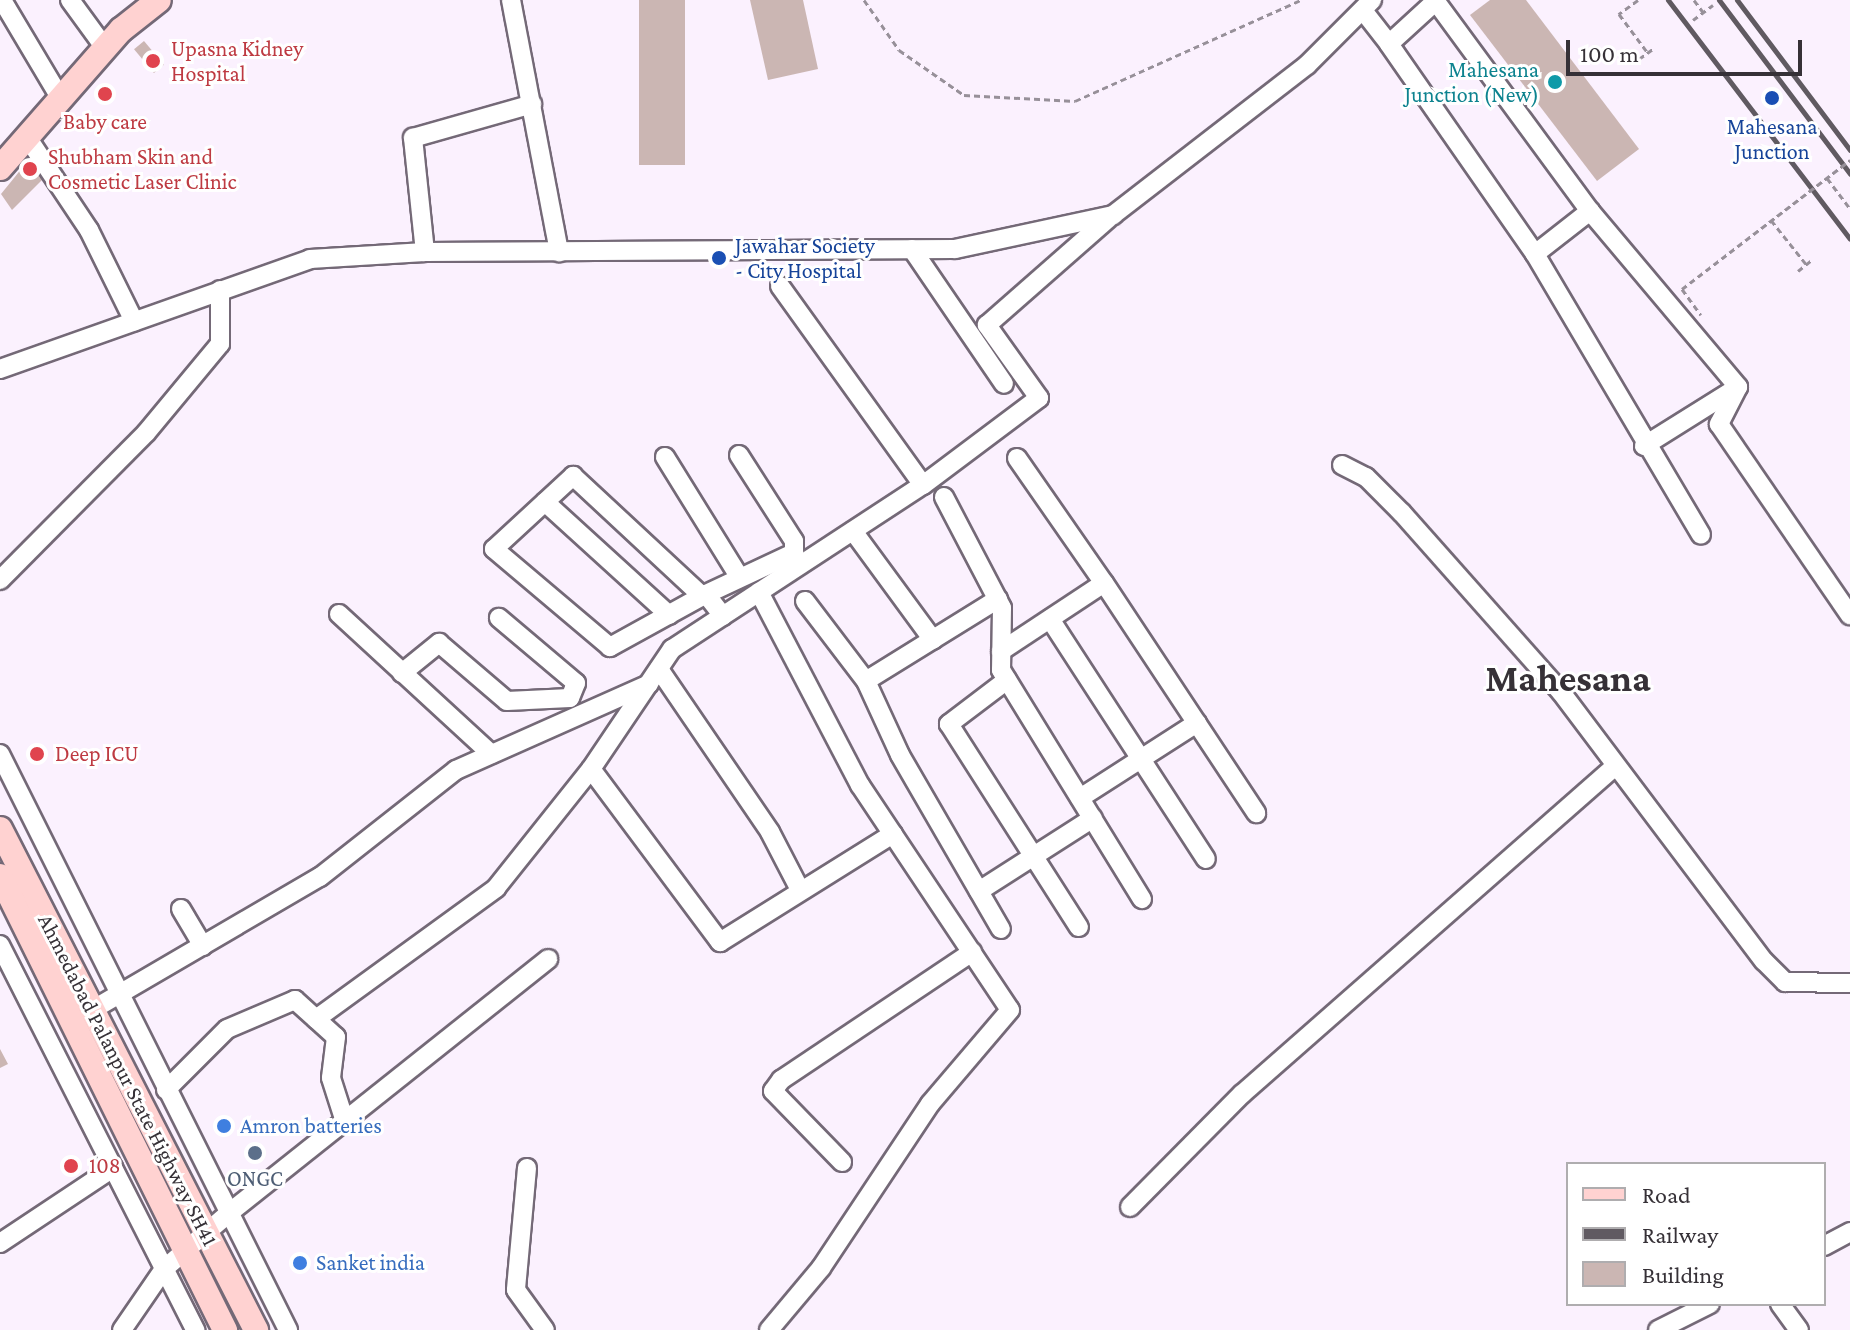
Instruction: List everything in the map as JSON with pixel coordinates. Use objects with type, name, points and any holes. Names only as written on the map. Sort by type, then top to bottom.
[{"type":"main road","points":[[0,168],[105,48],[159,0]]},
{"type":"main road","name":"Ahmedabad Palanpur State Highway SH41","points":[[0,829],[256,1330]]},
{"type":"main road","name":"Ahmedabad Palanpur State Highway SH41","points":[[0,876],[225,1330]]},
{"type":"street","points":[[2,0],[61,99]]},
{"type":"street","points":[[70,0],[105,48]]},
{"type":"street","points":[[511,0],[559,252]]},
{"type":"street","points":[[1389,44],[1437,1],[1590,211],[1738,387]]},
{"type":"street","points":[[316,1019],[496,888],[591,769],[672,649],[923,485],[1039,398],[987,325],[1113,215],[1307,65],[1368,6],[1389,44],[1535,254],[1644,446],[1701,535]]},
{"type":"street","points":[[425,252],[413,138],[532,104]]},
{"type":"street","points":[[27,137],[89,230],[134,321]]},
{"type":"street","points":[[1535,254],[1590,211]]},
{"type":"street","points":[[0,369],[310,259],[425,252],[955,249],[1113,215]]},
{"type":"street","points":[[912,249],[1004,384]]},
{"type":"street","points":[[780,286],[923,485]]},
{"type":"street","points":[[0,580],[146,433],[220,344],[220,290]]},
{"type":"street","points":[[1644,446],[1738,387]]},
{"type":"street","points":[[1738,387],[1719,424],[1850,615]]},
{"type":"street","points":[[706,594],[702,596],[573,476],[494,549],[610,647],[706,594],[794,553],[794,541],[739,455]]},
{"type":"street","points":[[665,457],[740,578]]},
{"type":"street","points":[[1017,458],[1256,813]]},
{"type":"street","points":[[1342,465],[1366,477],[1402,513],[1561,692],[1613,768],[1785,982],[1850,983]]},
{"type":"street","points":[[944,497],[998,599],[1001,651],[1007,680],[1142,899]]},
{"type":"street","points":[[545,502],[669,615]]},
{"type":"street","points":[[853,531],[933,640]]},
{"type":"street","points":[[1001,651],[1104,583]]},
{"type":"street","points":[[759,592],[860,785],[1010,1010],[930,1104],[821,1268],[769,1330]]},
{"type":"street","points":[[706,594],[723,616]]},
{"type":"street","points":[[866,681],[998,599]]},
{"type":"street","points":[[805,601],[866,681],[900,755],[1001,929]]},
{"type":"street","points":[[339,614],[491,754]]},
{"type":"street","points":[[402,673],[439,643],[507,701],[570,698],[576,683],[499,618]]},
{"type":"street","points":[[1050,619],[1206,859]]},
{"type":"street","points":[[92,1010],[320,877],[456,770],[654,676]]},
{"type":"street","points":[[654,676],[770,832],[799,888]]},
{"type":"street","points":[[1007,680],[949,724],[1079,927]]},
{"type":"street","points":[[1080,798],[1197,723]]},
{"type":"street","points":[[0,754],[117,995],[288,1330]]},
{"type":"street","points":[[1130,1207],[1242,1094],[1613,768]]},
{"type":"street","points":[[591,769],[720,942],[799,888],[893,834]]},
{"type":"street","points":[[979,891],[1093,818]]},
{"type":"street","points":[[181,909],[203,946]]},
{"type":"street","points":[[0,945],[195,1330]]},
{"type":"street","points":[[842,1162],[773,1091],[781,1080],[972,952]]},
{"type":"street","points":[[122,1330],[164,1269],[229,1213],[548,959]]},
{"type":"street","points":[[166,1090],[227,1029],[295,1000],[336,1037],[331,1078],[345,1122]]},
{"type":"street","points":[[63,1071],[89,1056]]},
{"type":"street","points":[[0,1243],[113,1168]]},
{"type":"street","points":[[527,1168],[516,1290],[545,1330]]},
{"type":"street","points":[[1826,1245],[1850,1232]]},
{"type":"street","points":[[1658,1330],[1706,1306]]},
{"type":"street","points":[[1781,1306],[1799,1330]]},
{"type":"path","points":[[864,0],[899,50],[964,95],[1075,101],[1301,0]]},
{"type":"path","points":[[1638,0],[1619,14],[1648,53]]},
{"type":"path","points":[[1695,2],[1703,12]]},
{"type":"path","points":[[1693,20],[1713,5]]},
{"type":"path","points":[[1639,59],[1653,49]]},
{"type":"path","points":[[1705,320],[1682,289],[1850,160]]},
{"type":"path","points":[[1827,178],[1850,208]]},
{"type":"path","points":[[1771,220],[1806,264]]},
{"type":"path","points":[[1798,271],[1813,259]]},
{"type":"building","points":[[639,0],[685,0],[685,165],[639,165]]},
{"type":"building","points":[[750,0],[803,0],[818,69],[768,80]]},
{"type":"building","name":"Mahesana Junction (New)","points":[[1490,0],[1526,0],[1639,149],[1597,181],[1470,15]]},
{"type":"building","points":[[144,41],[164,65],[154,73],[134,49]]},
{"type":"building","points":[[31,157],[45,177],[12,210],[1,194]]},
{"type":"building","points":[[0,1049],[8,1064],[0,1068]]},
{"type":"railway","points":[[1668,0],[1850,239]]},
{"type":"railway","points":[[1719,0],[1850,174]]},
{"type":"railway","points":[[1737,0],[1850,150]]},
{"type":"place","name":"Upasna Kidney Hospital","points":[[153,61]]},
{"type":"place","name":"Mahesana Junction (New)","points":[[1555,82]]},
{"type":"place","name":"Baby care","points":[[105,94]]},
{"type":"place","name":"Mahesana Junction","points":[[1772,98]]},
{"type":"place","name":"Shubham Skin and Cosmetic Laser Clinic","points":[[30,169]]},
{"type":"place","name":"Jawahar Society - City Hospital","points":[[719,258]]},
{"type":"place","name":"Deep ICU","points":[[37,754]]},
{"type":"place","name":"Amron batteries","points":[[224,1126]]},
{"type":"place","name":"ONGC","points":[[255,1153]]},
{"type":"place","name":"108","points":[[71,1166]]},
{"type":"place","name":"Sanket india","points":[[300,1263]]},
{"type":"district","name":"Mahesana","points":[[1568,679]]}]
